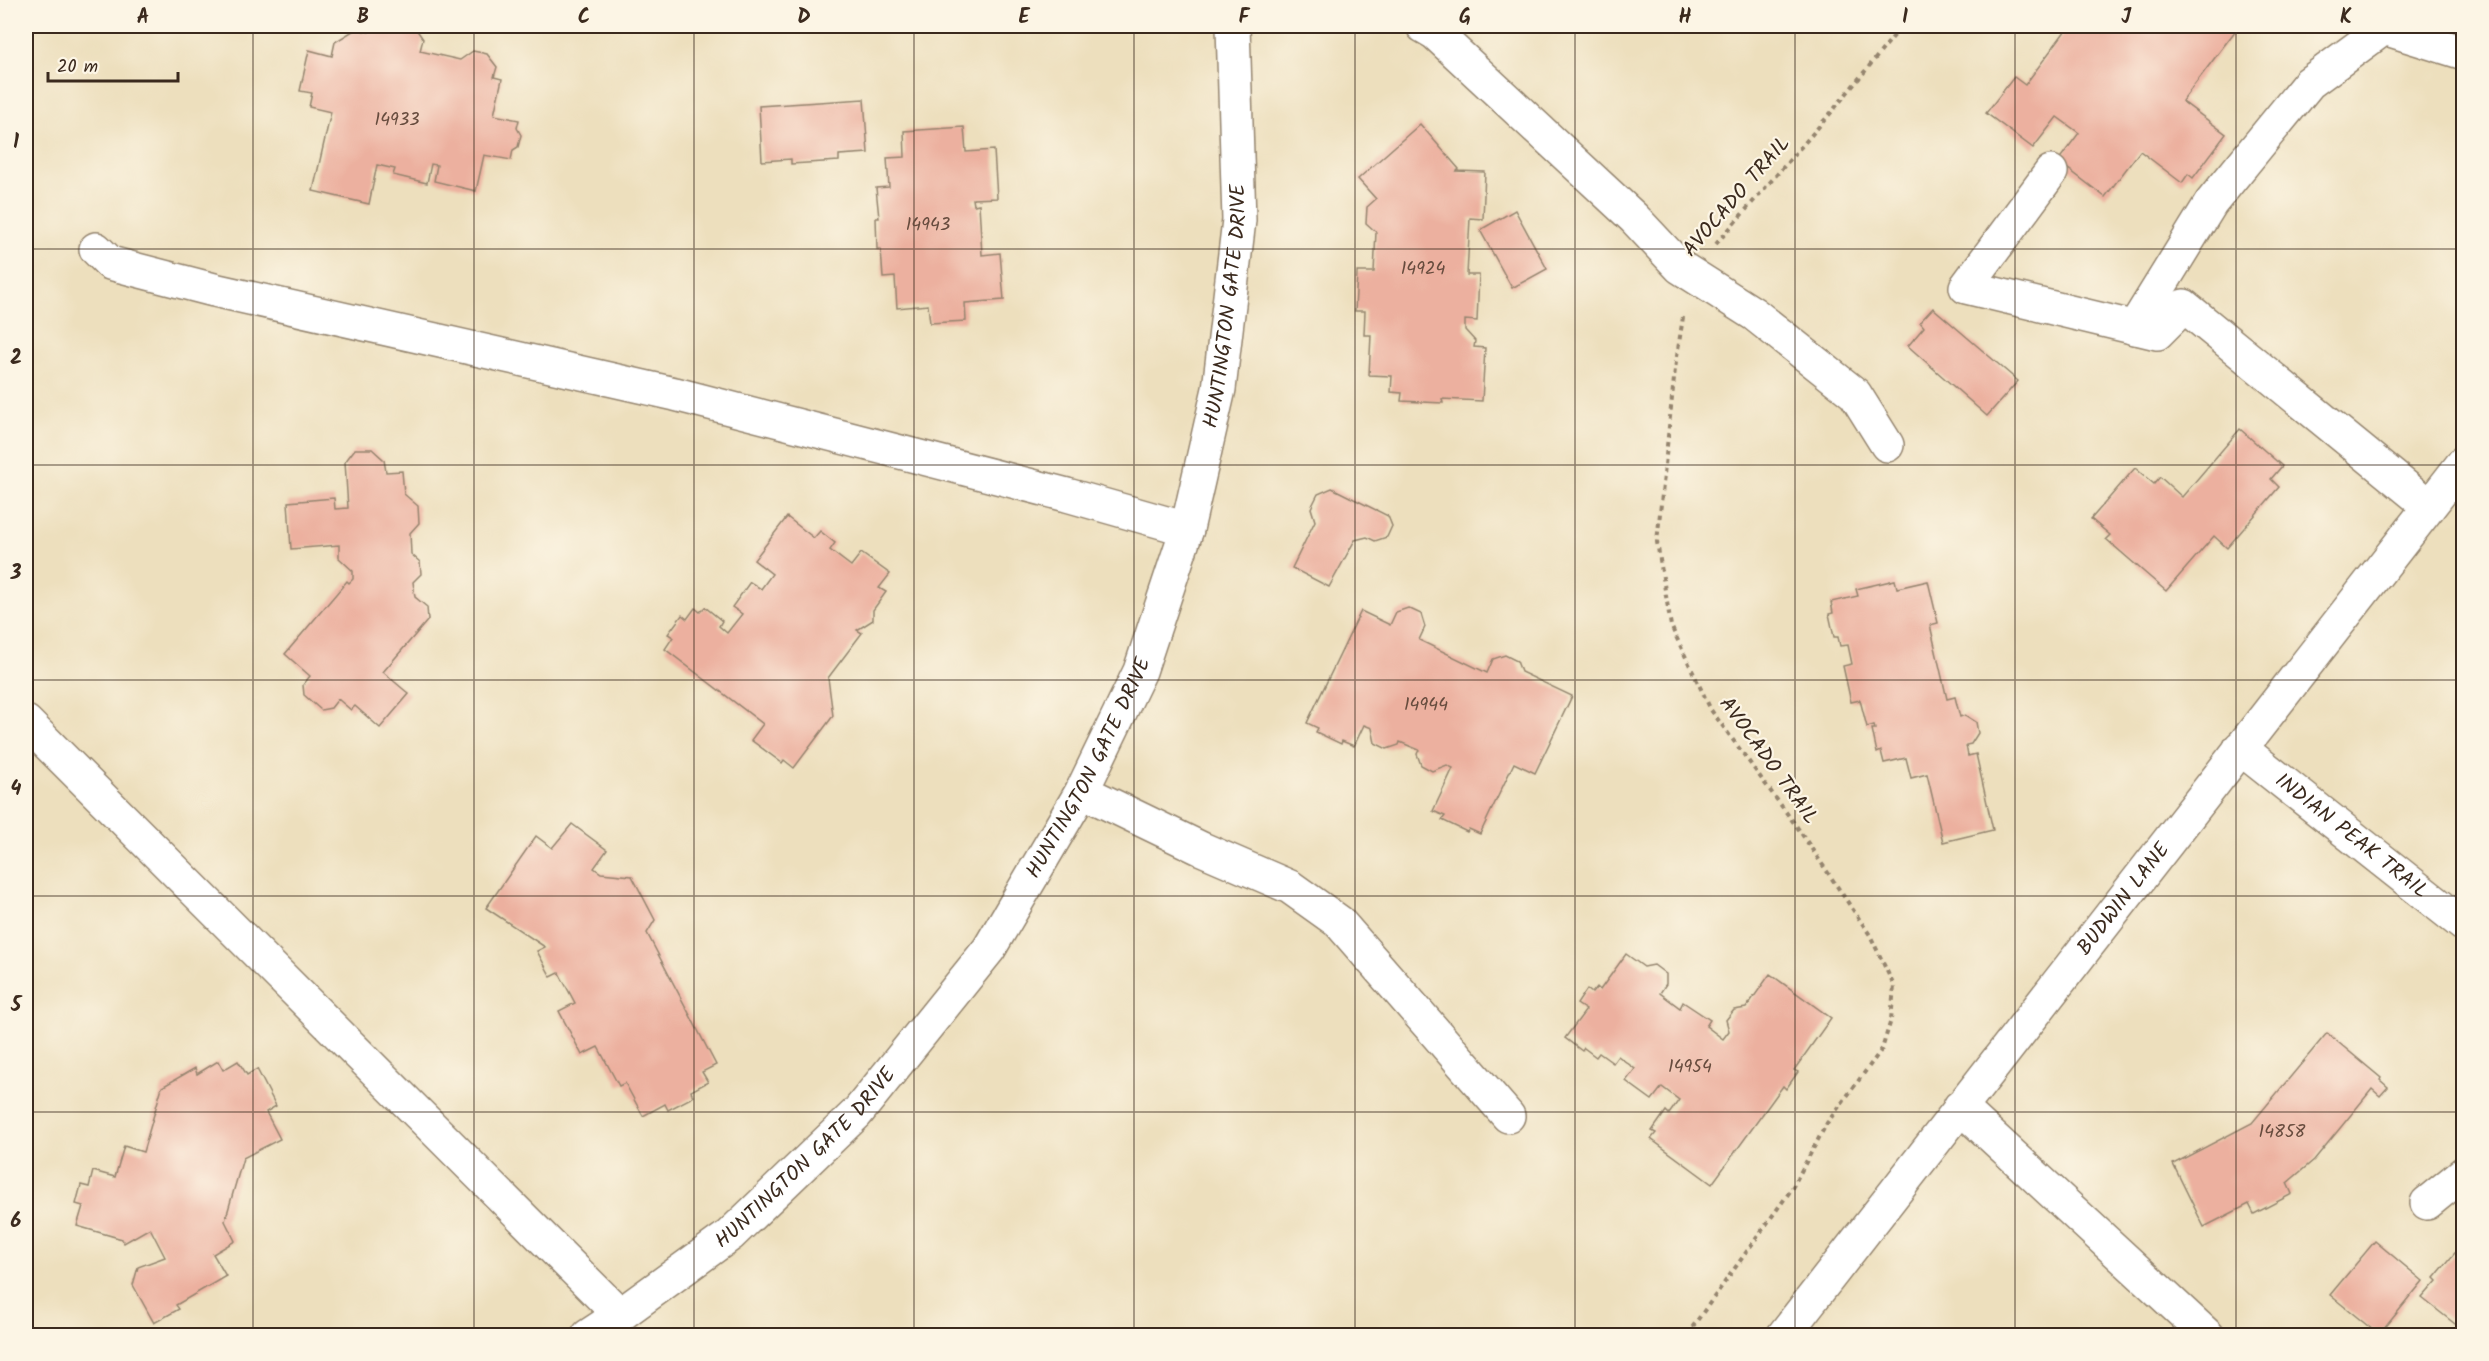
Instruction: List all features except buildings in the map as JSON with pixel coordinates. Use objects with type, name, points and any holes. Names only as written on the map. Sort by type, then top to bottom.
[{"type":"street","name":"HUNTINGTON GATE DRIVE","points":[[588,1335],[620,1315],[730,1234],[856,1113],[989,950],[1082,791],[1140,671],[1187,529],[1219,389],[1239,220],[1233,26]]},
{"type":"street","points":[[1423,26],[1435,33],[1634,218],[1680,267],[1754,314],[1855,394],[1887,445]]},
{"type":"street","points":[[2134,328],[2211,203],[2309,83],[2384,28],[2463,53]]},
{"type":"street","points":[[2051,172],[1966,286],[2157,333],[2184,306],[2429,506]]},
{"type":"street","points":[[96,249],[110,263],[214,290],[675,394],[1068,495],[1187,529]]},
{"type":"street","name":"BUDWIN LANE","points":[[1783,1335],[2463,462]]},
{"type":"street","points":[[26,722],[620,1315]]},
{"type":"street","name":"INDIAN PEAK TRAIL","points":[[2240,748],[2463,925]]},
{"type":"street","points":[[1082,791],[1202,849],[1290,887],[1339,922],[1508,1116]]},
{"type":"street","points":[[1960,1107],[2208,1335]]},
{"type":"street","points":[[2427,1203],[2463,1173]]},
{"type":"path","name":"AVOCADO TRAIL","points":[[1686,1335],[1708,1308],[1784,1200],[1827,1123],[1882,1049],[1892,1020],[1894,986],[1870,935],[1797,827],[1711,710],[1671,627],[1657,542],[1675,369],[1690,274],[1829,115],[1902,26]]}]
